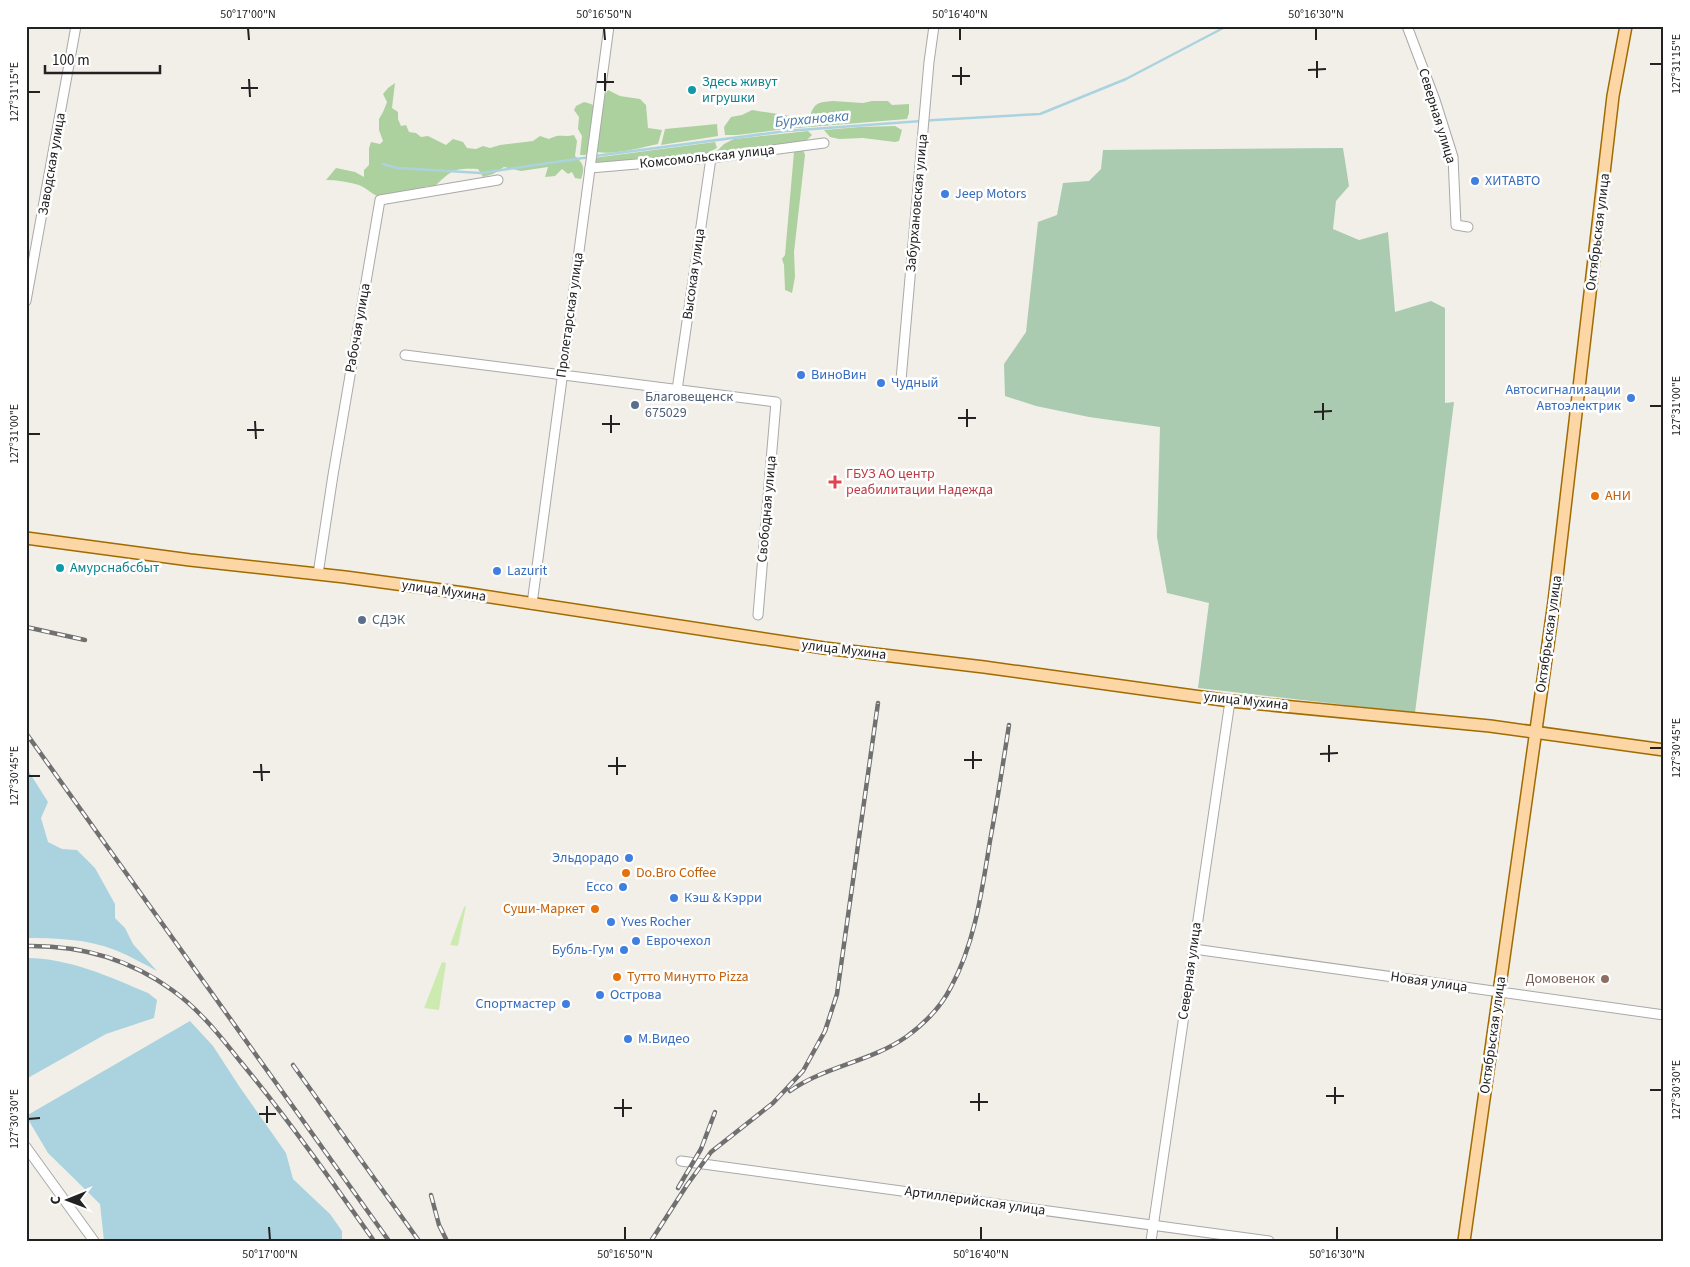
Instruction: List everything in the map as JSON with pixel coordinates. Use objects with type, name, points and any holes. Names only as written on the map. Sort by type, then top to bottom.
[{"type":"main road","name":"Октябрьская улица","points":[[1464,1241],[1554,602],[1613,96],[1626,26]]},
{"type":"main road","name":"улица Мухина","points":[[26,538],[182,560],[318,574],[824,648],[993,668],[1230,700],[1535,732],[1664,750]]},
{"type":"street","name":"Заводская улица","points":[[26,301],[76,26]]},
{"type":"street","name":"Пролетарская улица","points":[[532,604],[609,26]]},
{"type":"street","name":"Забурхановская улица","points":[[900,380],[929,62],[934,26]]},
{"type":"street","name":"Северная улица","points":[[1407,26],[1435,100],[1453,157],[1456,225],[1468,227]]},
{"type":"street","name":"Комсомольская улица","points":[[591,160],[711,158],[824,143]]},
{"type":"street","name":"Высокая улица","points":[[677,390],[711,158]]},
{"type":"street","name":"Рабочая улица","points":[[318,574],[336,456],[380,200],[498,180]]},
{"type":"street","points":[[405,355],[677,390]]},
{"type":"street","name":"Свободная улица","points":[[677,390],[776,402],[758,615]]},
{"type":"street","name":"Северная улица","points":[[1150,1241],[1230,700]]},
{"type":"street","name":"Новая улица","points":[[1194,949],[1664,1015]]},
{"type":"street","points":[[26,1147],[94,1241]]},
{"type":"street","name":"Артиллерийская улица","points":[[681,1161],[1269,1241]]},
{"type":"green space","points":[[395,83],[392,108],[398,112],[401,126],[406,125],[409,132],[416,133],[421,137],[428,136],[446,145],[453,139],[463,142],[467,148],[476,149],[483,146],[490,148],[533,141],[540,136],[549,139],[557,136],[574,135],[577,141],[575,156],[583,166],[581,179],[575,178],[572,172],[568,174],[562,169],[555,176],[545,177],[548,167],[521,171],[504,167],[493,174],[483,177],[478,169],[463,169],[453,171],[434,187],[427,186],[396,195],[377,196],[359,185],[343,181],[326,180],[336,168],[355,172],[364,177],[364,170],[369,165],[371,142],[380,144],[383,141],[379,130],[379,119],[387,102],[383,94]]},
{"type":"green space","points":[[608,90],[620,96],[640,99],[646,105],[648,128],[662,130],[658,144],[620,152],[597,152],[601,104]]},
{"type":"green space","points":[[833,101],[863,103],[888,101],[892,105],[909,104],[909,113],[907,119],[725,135],[724,127],[731,117],[742,115],[752,110],[809,119],[817,104]]},
{"type":"green space","points":[[584,102],[596,107],[589,150],[586,155],[580,155],[582,136],[578,129],[579,117],[574,110],[576,106]]},
{"type":"green space","points":[[717,124],[718,136],[661,145],[665,129]]},
{"type":"green space","points":[[895,126],[902,130],[899,141],[895,142],[863,138],[839,139],[830,137],[824,130],[860,127]]},
{"type":"green space","points":[[808,131],[812,135],[806,141],[714,154],[724,144],[734,139]]},
{"type":"green space","points":[[715,142],[717,148],[705,154],[592,164],[593,158]]},
{"type":"green space","points":[[1343,148],[1349,186],[1336,201],[1333,229],[1359,240],[1388,232],[1395,312],[1431,301],[1445,308],[1445,403],[1454,402],[1415,713],[1198,688],[1209,603],[1167,593],[1157,537],[1160,427],[1089,417],[1036,406],[1005,396],[1004,364],[1026,332],[1038,222],[1057,215],[1063,183],[1089,181],[1101,169],[1103,150]]},
{"type":"green space","points":[[803,149],[805,155],[794,252],[795,277],[792,293],[785,290],[782,259],[785,255],[794,152]]},
{"type":"green space","points":[[466,906],[458,946],[450,945],[464,907]]},
{"type":"green space","points":[[442,962],[446,963],[439,1010],[424,1008]]},
{"type":"water","points":[[26,767],[48,802],[41,818],[48,842],[62,849],[77,850],[95,868],[115,904],[115,918],[125,928],[133,944],[157,971],[121,952],[94,943],[26,938]]},
{"type":"water","points":[[26,958],[58,961],[89,969],[148,993],[157,1000],[154,1018],[106,1034],[26,1079]]},
{"type":"water","points":[[190,1021],[213,1046],[286,1153],[293,1179],[330,1214],[342,1231],[342,1241],[104,1241],[100,1204],[48,1153],[26,1116]]},
{"type":"waterway","name":"Бурхановка","points":[[595,156],[786,131],[1040,114],[1126,79],[1227,26]]},
{"type":"waterway","name":"Бурхановка","points":[[383,164],[397,168],[481,173],[590,157]]},
{"type":"railway","points":[[26,627],[85,640]]},
{"type":"railway","points":[[651,1241],[711,1152],[773,1103],[803,1071],[825,1031],[837,994],[878,703]]},
{"type":"railway","points":[[790,1091],[818,1076],[878,1052],[906,1037],[932,1015],[947,994],[959,970],[972,934],[984,878],[1009,725]]},
{"type":"railway","points":[[26,733],[389,1241]]},
{"type":"railway","points":[[26,946],[65,948],[103,956],[138,969],[182,997],[209,1023],[258,1083],[374,1241]]},
{"type":"railway","points":[[293,1065],[419,1241]]},
{"type":"railway","points":[[678,1188],[701,1149],[715,1112]]},
{"type":"railway","points":[[431,1195],[439,1225],[447,1241]]},
{"type":"place","name":"Здесь живут игрушки","points":[[692,90]]},
{"type":"place","name":"ХИТАВТО","points":[[1475,181]]},
{"type":"place","name":"Jeep Motors","points":[[945,194]]},
{"type":"place","name":"ВиноВин","points":[[801,375]]},
{"type":"place","name":"Чудный","points":[[881,383]]},
{"type":"place","name":"Автосигнализации Автоэлектрик","points":[[1631,398]]},
{"type":"place","name":"Благовещенск 675029","points":[[635,405]]},
{"type":"place","name":"ГБУЗ АО центр реабилитации Надежда","points":[[835,482]]},
{"type":"place","name":"АНИ","points":[[1595,496]]},
{"type":"place","name":"Амурснабсбыт","points":[[60,568]]},
{"type":"place","name":"Lazurit","points":[[497,571]]},
{"type":"place","name":"СДЭК","points":[[362,620]]},
{"type":"place","name":"Эльдорадо","points":[[629,858]]},
{"type":"place","name":"Do.Bro Coffee","points":[[626,873]]},
{"type":"place","name":"Ecco","points":[[623,887]]},
{"type":"place","name":"Кэш & Кэрри","points":[[674,898]]},
{"type":"place","name":"Суши-Маркет","points":[[595,909]]},
{"type":"place","name":"Yves Rocher","points":[[611,922]]},
{"type":"place","name":"Еврочехол","points":[[636,941]]},
{"type":"place","name":"Бубль-Гум","points":[[624,950]]},
{"type":"place","name":"Тутто Минутто Pizza","points":[[617,977]]},
{"type":"place","name":"Домовенок","points":[[1605,979]]},
{"type":"place","name":"Острова","points":[[600,995]]},
{"type":"place","name":"Спортмастер","points":[[566,1004]]},
{"type":"place","name":"М.Видео","points":[[628,1039]]}]
